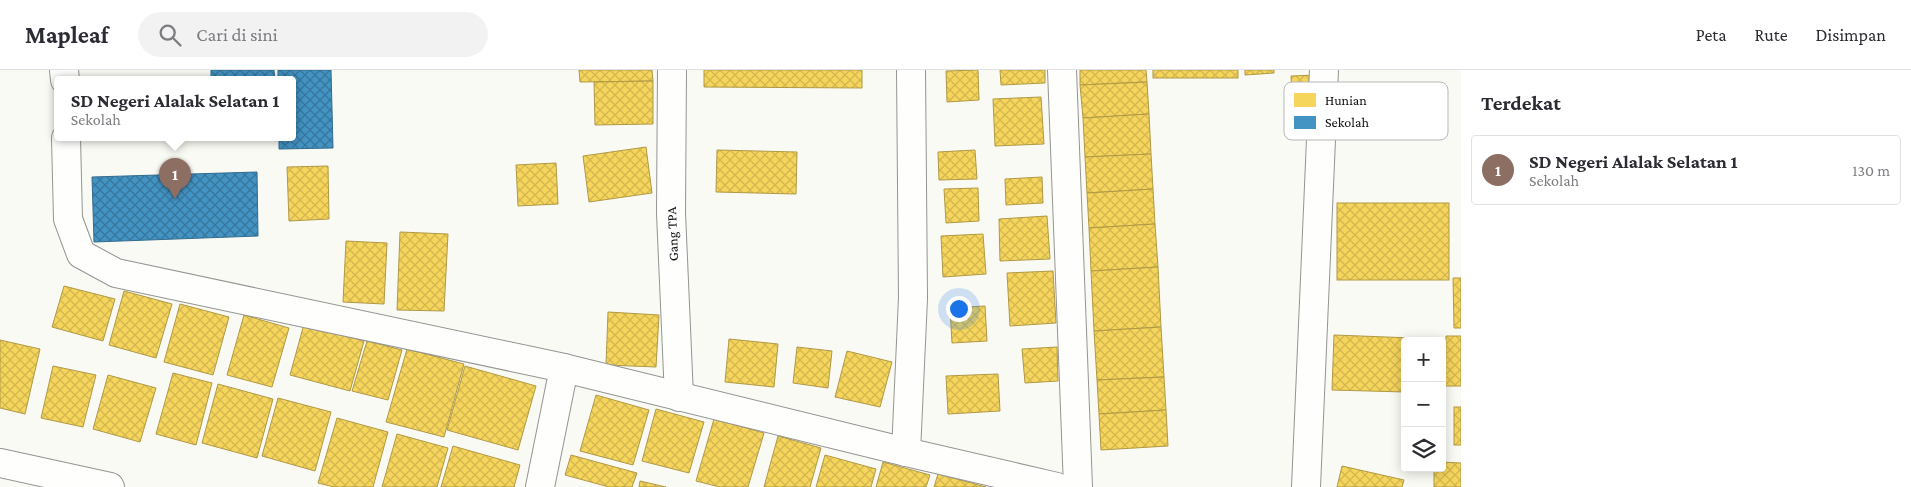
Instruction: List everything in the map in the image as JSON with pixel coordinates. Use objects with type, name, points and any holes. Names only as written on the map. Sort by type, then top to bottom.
[{"type":"street","name":"Gang TPA","points":[[672,70],[671,213],[679,397]]},
{"type":"street","points":[[906,452],[913,298],[910,70]]},
{"type":"street","points":[[1062,70],[1078,487]]},
{"type":"street","points":[[1306,487],[1321,140]]},
{"type":"street","points":[[66,141],[68,219],[81,254],[116,273],[564,368],[1057,487]]},
{"type":"street","points":[[540,487],[564,368]]},
{"type":"street","points":[[0,463],[110,487]]},
{"type":"building: Hunian","points":[[579,70],[652,70],[653,81],[580,82]]},
{"type":"building: Hunian","points":[[704,70],[862,70],[862,88],[704,87]]},
{"type":"building: Hunian","points":[[978,70],[979,100],[947,102],[946,71]]},
{"type":"building: Hunian","points":[[1000,70],[1045,70],[1045,83],[1001,85]]},
{"type":"building: Hunian","points":[[1080,70],[1146,70],[1147,82],[1080,85]]},
{"type":"building: Hunian","points":[[1153,70],[1238,70],[1238,78],[1153,78]]},
{"type":"building: Hunian","points":[[1245,70],[1274,70],[1274,73],[1245,75]]},
{"type":"building: Hunian","points":[[1317,75],[1317,82],[1291,82],[1291,76]]},
{"type":"building: Hunian","points":[[653,81],[653,124],[595,125],[594,82]]},
{"type":"building: Hunian","points":[[1147,82],[1149,114],[1083,118],[1080,85]]},
{"type":"building: Hunian","points":[[1041,97],[1044,144],[995,146],[993,99]]},
{"type":"building: Hunian","points":[[1149,114],[1151,154],[1085,157],[1083,118]]},
{"type":"building: Hunian","points":[[646,147],[652,193],[589,202],[583,156]]},
{"type":"building: Hunian","points":[[717,150],[797,152],[796,194],[716,192]]},
{"type":"building: Hunian","points":[[975,150],[977,179],[939,180],[938,152]]},
{"type":"building: Hunian","points":[[1151,154],[1153,189],[1087,193],[1085,157]]},
{"type":"building: Hunian","points":[[556,163],[558,204],[518,206],[516,165]]},
{"type":"building: Hunian","points":[[328,166],[329,219],[289,221],[287,167]]},
{"type":"building: Hunian","points":[[1042,177],[1043,203],[1006,205],[1005,179]]},
{"type":"building: Hunian","points":[[978,188],[979,221],[946,223],[944,189]]},
{"type":"building: Hunian","points":[[1153,189],[1155,224],[1089,228],[1087,193]]},
{"type":"building: Hunian","points":[[1337,203],[1449,203],[1449,280],[1337,280]]},
{"type":"building: Hunian","points":[[1047,216],[1050,259],[1000,261],[999,219]]},
{"type":"building: Hunian","points":[[1155,224],[1158,267],[1091,271],[1089,228]]},
{"type":"building: Hunian","points":[[400,232],[448,234],[444,311],[397,310]]},
{"type":"building: Hunian","points":[[983,234],[986,274],[943,277],[941,236]]},
{"type":"building: Hunian","points":[[346,241],[387,243],[384,304],[343,302]]},
{"type":"building: Hunian","points":[[1158,267],[1161,327],[1094,331],[1091,271]]},
{"type":"building: Hunian","points":[[1053,271],[1056,323],[1010,326],[1007,273]]},
{"type":"building: Hunian","points":[[1453,278],[1461,278],[1461,328],[1454,328]]},
{"type":"building: Hunian","points":[[64,286],[115,299],[103,341],[52,327]]},
{"type":"building: Hunian","points":[[124,291],[172,304],[156,358],[109,345]]},
{"type":"building: Hunian","points":[[180,304],[229,317],[213,375],[164,362]]},
{"type":"building: Hunian","points":[[985,306],[987,341],[952,343],[950,308]]},
{"type":"building: Hunian","points":[[608,312],[659,315],[656,367],[606,365]]},
{"type":"building: Hunian","points":[[244,315],[289,328],[272,387],[227,375]]},
{"type":"building: Hunian","points":[[304,324],[364,341],[350,391],[290,375]]},
{"type":"building: Hunian","points":[[1161,327],[1164,377],[1097,380],[1094,331]]},
{"type":"building: Hunian","points":[[1334,335],[1401,338],[1401,392],[1332,390]]},
{"type":"building: Hunian","points":[[1461,336],[1461,386],[1446,386],[1446,337]]},
{"type":"building: Hunian","points":[[729,339],[778,344],[774,387],[725,382]]},
{"type":"building: Hunian","points":[[0,340],[40,349],[25,414],[0,408]]},
{"type":"building: Hunian","points":[[367,341],[402,350],[388,400],[352,391]]},
{"type":"building: Hunian","points":[[797,347],[832,351],[828,388],[793,383]]},
{"type":"building: Hunian","points":[[1057,347],[1058,381],[1025,383],[1022,349]]},
{"type":"building: Hunian","points":[[407,349],[464,364],[444,437],[386,422]]},
{"type":"building: Hunian","points":[[847,351],[892,362],[880,407],[835,397]]},
{"type":"building: Hunian","points":[[53,366],[96,375],[83,427],[41,418]]},
{"type":"building: Hunian","points":[[465,366],[536,386],[518,450],[447,430]]},
{"type":"building: Hunian","points":[[173,373],[212,383],[196,445],[156,434]]},
{"type":"building: Hunian","points":[[998,374],[1000,411],[948,414],[946,376]]},
{"type":"building: Hunian","points":[[108,375],[156,388],[140,442],[93,429]]},
{"type":"building: Hunian","points":[[1164,377],[1166,410],[1099,414],[1097,380]]},
{"type":"building: Hunian","points":[[218,384],[273,399],[257,458],[202,443]]},
{"type":"building: Hunian","points":[[596,395],[649,410],[633,465],[580,451]]},
{"type":"building: Hunian","points":[[278,398],[331,412],[315,471],[262,456]]},
{"type":"building: Hunian","points":[[1454,407],[1461,407],[1461,445],[1454,445]]},
{"type":"building: Hunian","points":[[656,409],[704,422],[689,473],[642,461]]},
{"type":"building: Hunian","points":[[1166,410],[1168,446],[1101,450],[1099,414]]},
{"type":"building: Hunian","points":[[337,418],[388,432],[373,487],[334,487],[318,483]]},
{"type":"building: Hunian","points":[[714,419],[764,433],[748,487],[720,487],[696,481]]},
{"type":"building: Hunian","points":[[397,434],[448,448],[437,487],[382,487]]},
{"type":"building: Hunian","points":[[778,436],[821,448],[810,487],[764,487]]},
{"type":"building: Hunian","points":[[453,446],[520,465],[514,487],[441,487]]},
{"type":"building: Hunian","points":[[571,455],[637,473],[632,487],[609,487],[565,475]]},
{"type":"building: Hunian","points":[[825,455],[876,469],[871,487],[816,487]]},
{"type":"building: Hunian","points":[[883,462],[930,475],[926,487],[876,487]]},
{"type":"building: Hunian","points":[[1446,462],[1461,463],[1461,487],[1434,487],[1434,472],[1446,472]]},
{"type":"building: Hunian","points":[[1342,466],[1404,480],[1402,487],[1337,487]]},
{"type":"building: Hunian","points":[[938,474],[986,487],[934,487]]},
{"type":"building: Hunian","points":[[640,481],[666,487],[639,487]]},
{"type":"building: Sekolah","points":[[211,70],[274,70],[275,76],[211,76]]},
{"type":"building: Sekolah","points":[[278,70],[331,70],[333,148],[279,149],[279,141],[296,141],[296,76],[278,76]]},
{"type":"building: Sekolah","points":[[257,172],[258,236],[94,242],[92,177]]},
{"type":"place","name":"SD Negeri Alalak Selatan 1","points":[[175,199]]}]
